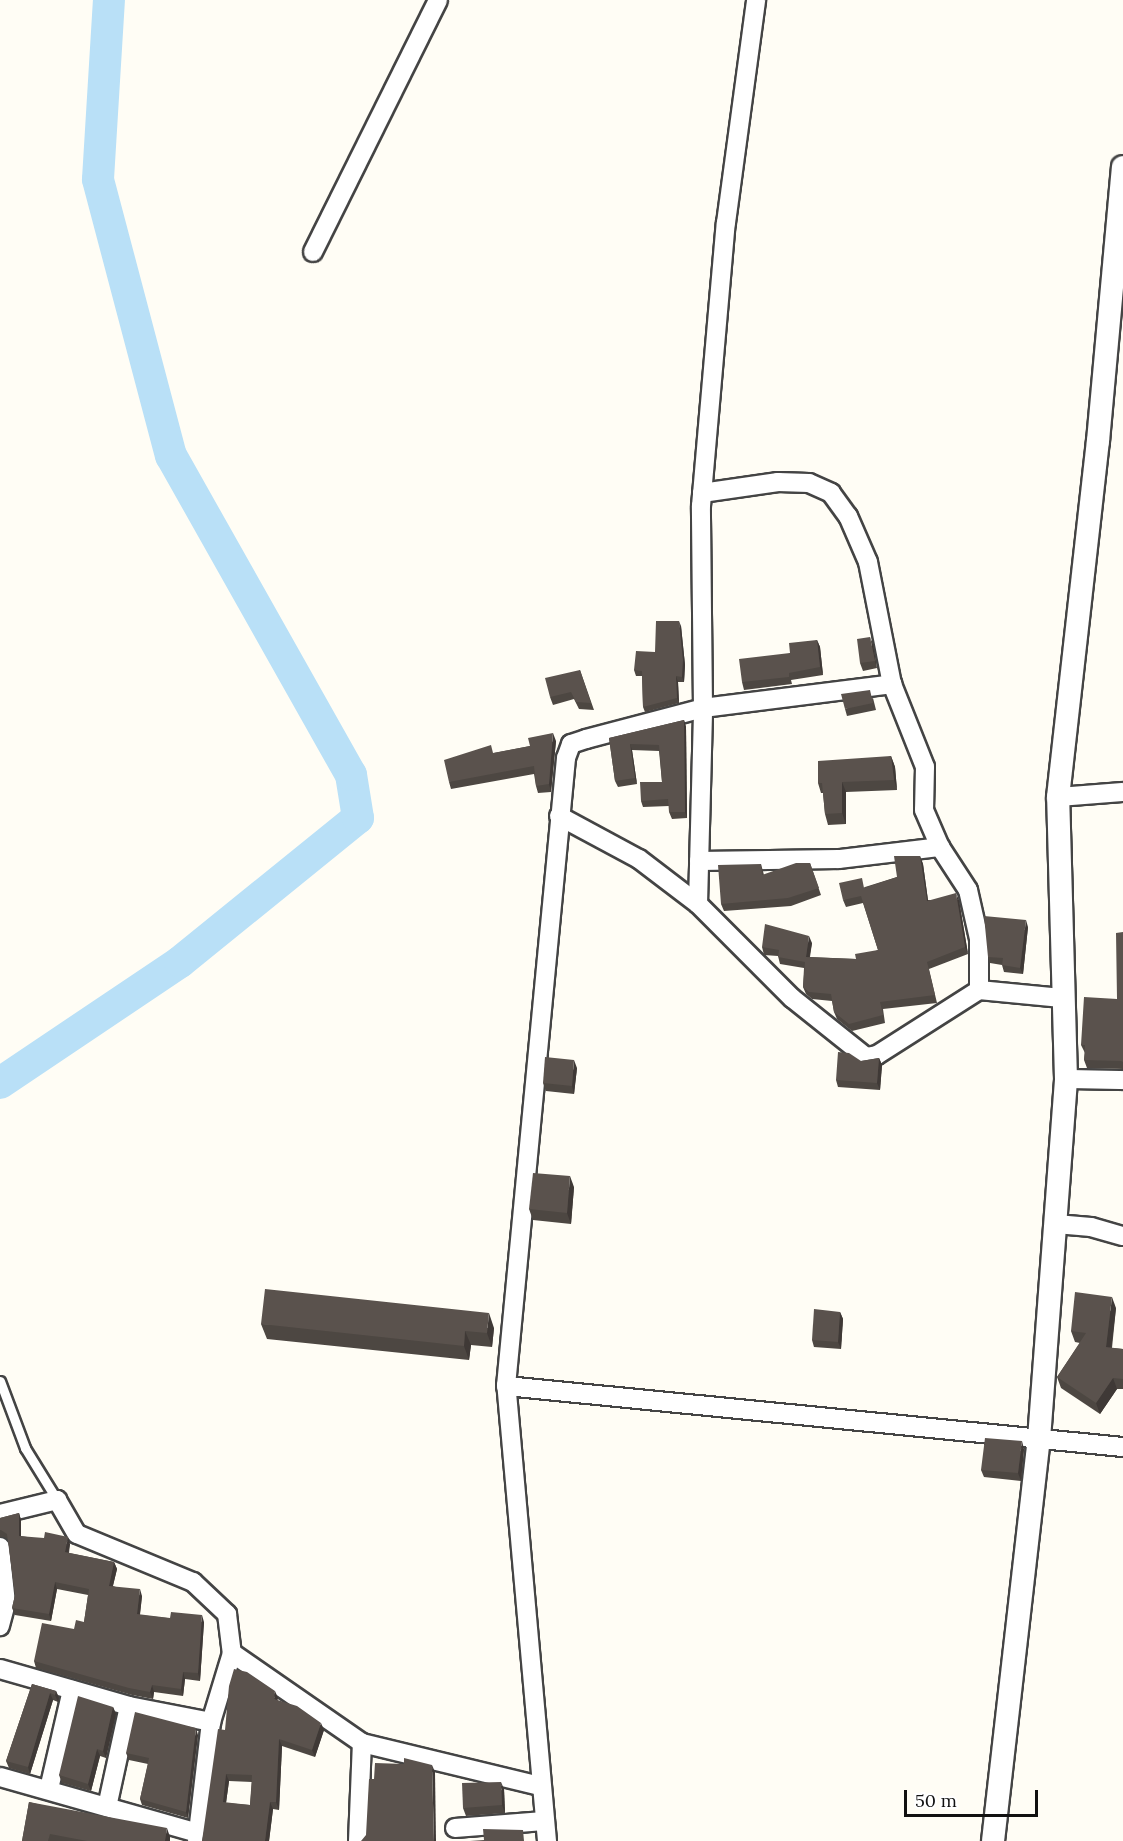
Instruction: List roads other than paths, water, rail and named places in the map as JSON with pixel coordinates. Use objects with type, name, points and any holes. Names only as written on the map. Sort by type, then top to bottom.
[{"type":"street","points":[[314,252],[438,0]]},
{"type":"street","points":[[698,904],[703,708],[702,494],[726,223],[756,0]]},
{"type":"street","points":[[993,1841],[1039,1439],[1066,1079],[1058,797],[1098,441],[1123,167]]},
{"type":"street","points":[[702,494],[778,482],[809,483],[831,493],[848,516],[868,562],[892,684],[924,767],[924,810],[940,847],[968,890],[979,939],[979,990]]},
{"type":"street","points":[[547,1841],[540,1786],[506,1386],[559,816],[571,744],[703,708],[892,684]]},
{"type":"street","points":[[1058,797],[1123,792]]},
{"type":"street","points":[[559,816],[639,859],[698,904],[792,998],[866,1057],[877,1055],[979,990],[1062,998]]},
{"type":"street","points":[[699,861],[838,859],[940,847]]},
{"type":"street","points":[[1066,1079],[1123,1080]]},
{"type":"street","points":[[1056,1224],[1091,1227],[1123,1236]]},
{"type":"street","points":[[506,1386],[1123,1447]]},
{"type":"street","points":[[0,1514],[57,1500],[77,1534],[193,1582],[226,1614],[232,1653],[211,1722],[196,1837],[49,1789],[0,1777]]},
{"type":"street","points":[[0,1547],[6,1603],[0,1626]]},
{"type":"street","points":[[232,1653],[362,1743],[540,1786]]},
{"type":"street","points":[[0,1669],[129,1706],[211,1722]]},
{"type":"street","points":[[49,1789],[72,1690]]},
{"type":"street","points":[[107,1807],[129,1706]]},
{"type":"street","points":[[358,1841],[362,1743]]},
{"type":"street","points":[[455,1828],[544,1821]]},
{"type":"lane","points":[[0,1381],[26,1448],[57,1500]]},
{"type":"waterway","points":[[0,1083],[180,962],[358,818],[351,775],[171,456],[98,179],[109,0]]}]
